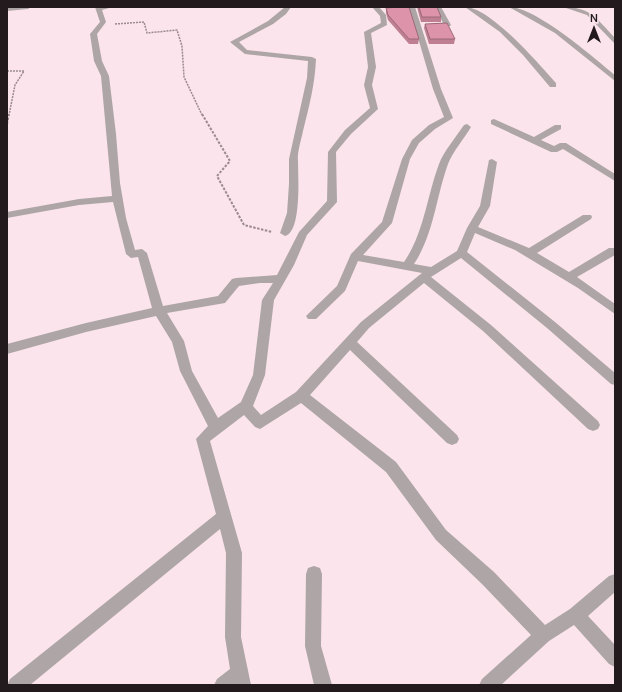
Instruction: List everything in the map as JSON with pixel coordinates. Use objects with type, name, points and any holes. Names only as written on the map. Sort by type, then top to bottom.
[{"type":"street","points":[[7,9],[28,7]]},
{"type":"street","points":[[110,7],[98,8],[102,22],[93,34],[94,46],[98,61],[105,76],[118,200],[131,254],[142,253],[159,311],[178,341],[186,371],[216,427]]},
{"type":"street","points":[[285,233],[292,213],[294,184],[293,159],[311,78],[312,59],[245,52],[234,42],[273,21],[288,7]]},
{"type":"street","points":[[223,685],[241,679],[232,637],[234,553],[203,439],[216,427],[246,406],[259,375],[268,300],[281,279],[303,234],[332,202],[332,152],[348,132],[374,109],[368,85],[372,67],[366,32],[385,24],[383,15],[375,7]]},
{"type":"street","points":[[312,316],[341,288],[355,257],[387,223],[406,160],[415,142],[432,127],[449,118],[437,89],[412,7]]},
{"type":"street","points":[[417,25],[448,25],[438,7]]},
{"type":"street","points":[[468,7],[502,30],[526,53],[553,85]]},
{"type":"street","points":[[512,7],[557,32],[615,79]]},
{"type":"street","points":[[566,7],[589,14],[615,42]]},
{"type":"street","points":[[494,122],[554,150],[563,145],[615,178]]},
{"type":"street","points":[[534,140],[558,126]]},
{"type":"street","points":[[406,267],[415,254],[428,221],[444,163],[467,127]]},
{"type":"street","points":[[246,406],[251,415],[260,423],[301,396],[365,325],[429,274],[461,253],[472,228],[485,206],[492,162]]},
{"type":"street","points":[[7,215],[79,202],[118,200]]},
{"type":"street","points":[[530,253],[587,217]]},
{"type":"street","points":[[472,228],[530,253],[569,277],[615,310]]},
{"type":"street","points":[[569,277],[612,251]]},
{"type":"street","points":[[461,253],[551,325],[615,380]]},
{"type":"street","points":[[355,257],[406,267],[429,274],[593,425]]},
{"type":"street","points":[[7,349],[129,317],[221,300],[236,282],[260,278],[281,279]]},
{"type":"street","points":[[349,342],[452,439]]},
{"type":"street","points":[[301,396],[391,467],[441,535],[488,578],[543,635]]},
{"type":"street","points":[[16,685],[225,516]]},
{"type":"street","points":[[314,574],[313,646],[323,685]]},
{"type":"street","points":[[492,684],[543,635],[576,615],[615,582]]},
{"type":"street","points":[[576,615],[615,658]]},
{"type":"path","points":[[100,24],[144,22],[147,33],[177,30],[182,46],[184,77],[208,127],[230,160],[217,176],[228,197],[244,225],[264,231],[285,233]]},
{"type":"path","points":[[7,71],[24,71],[15,85],[7,124]]},
{"type":"building","points":[[409,7],[419,39],[409,39],[388,15],[386,8]]},
{"type":"building","points":[[419,7],[437,7],[441,17],[422,17]]},
{"type":"building","points":[[447,23],[455,39],[430,39],[425,24]]}]
